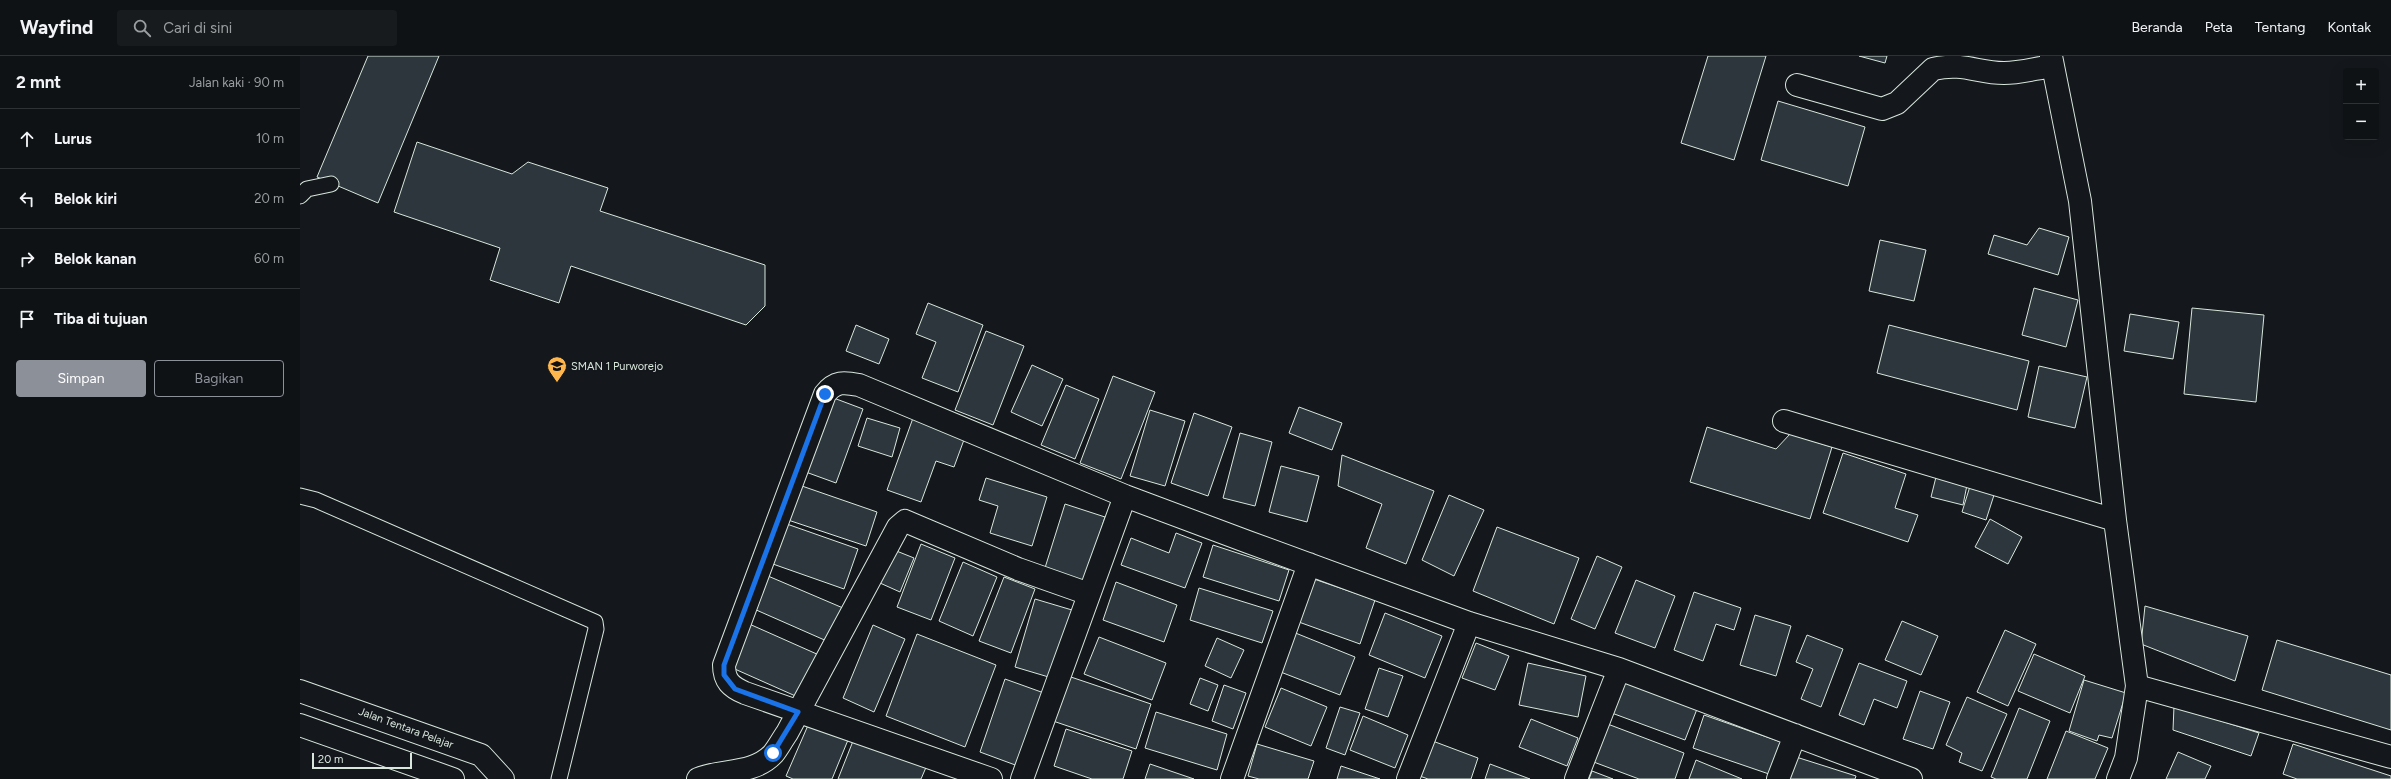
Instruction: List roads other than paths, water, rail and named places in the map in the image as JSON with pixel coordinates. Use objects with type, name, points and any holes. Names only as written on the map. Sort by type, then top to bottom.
[{"type":"street","points":[[1797,85],[1882,109],[1897,103],[1934,69],[1960,66],[2003,73],[2052,61],[2080,201],[2115,520],[2137,686],[2126,758],[2118,779]]},
{"type":"street","points":[[990,779],[735,689],[724,675],[724,665],[825,394],[832,385],[845,382],[859,385],[1125,496],[1470,623],[1619,669],[1911,779]]},
{"type":"street","points":[[1784,421],[2115,520]]},
{"type":"street","points":[[1022,779],[1125,496]]},
{"type":"street","points":[[698,779],[746,769],[764,761],[773,753],[798,712],[898,527],[905,521],[1018,569],[1089,594]]},
{"type":"street","points":[[1232,779],[1309,564]]},
{"type":"street","points":[[1408,779],[1470,623]]},
{"type":"street","points":[[1576,779],[1619,669]]},
{"type":"street","points":[[2137,686],[2391,757]]},
{"type":"street","name":"Jalan Tentara Pelajar","points":[[300,691],[481,755],[503,779]]},
{"type":"street","points":[[300,725],[453,779]]},
{"type":"street","points":[[1778,779],[1795,735]]},
{"type":"lane","points":[[300,196],[307,189],[331,184]]},
{"type":"lane","points":[[300,496],[316,500],[595,622],[596,629],[559,779]]},
{"type":"place","name":"SMAN 1 Purworejo","points":[[557,383]]}]
